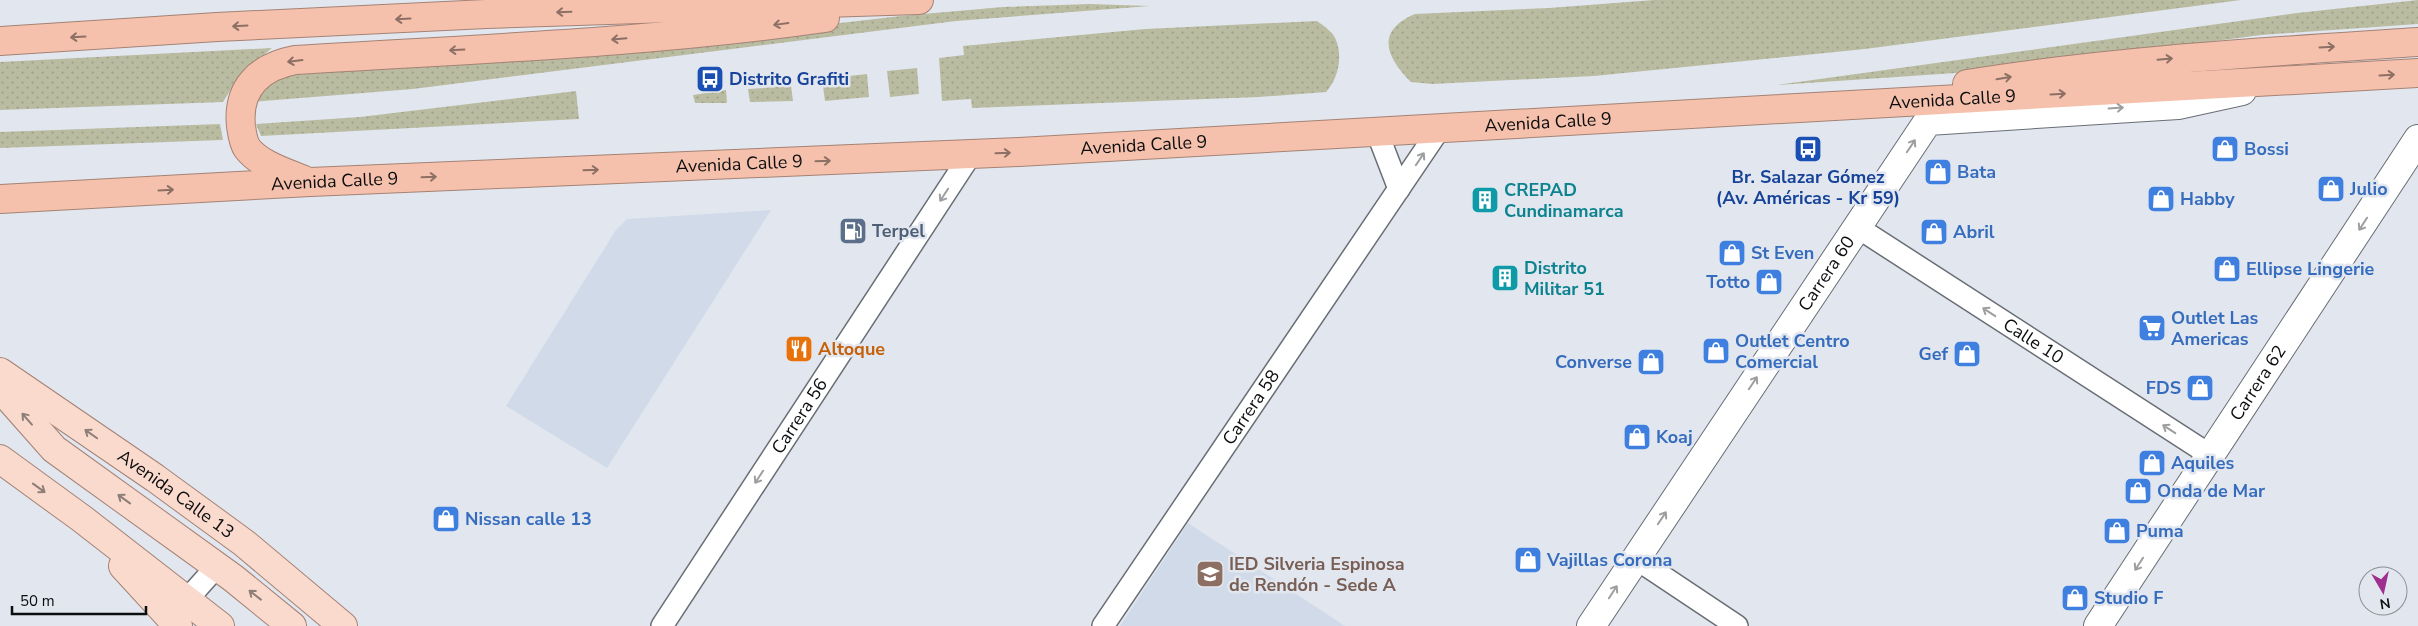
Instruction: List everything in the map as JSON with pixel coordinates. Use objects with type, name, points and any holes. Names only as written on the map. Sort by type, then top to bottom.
[{"type":"highway","points":[[0,41],[490,7],[919,0]]},
{"type":"highway","points":[[310,182],[261,160],[247,148],[242,137],[240,114],[246,92],[264,70],[278,63],[295,60],[552,44],[728,30],[857,13],[932,0]]},
{"type":"highway","points":[[1818,108],[2057,70],[2164,59],[2418,42]]},
{"type":"highway","name":"Avenida Calle 9","points":[[0,199],[310,182],[971,154],[2418,74]]},
{"type":"highway","points":[[1818,108],[1928,121]]},
{"type":"highway","points":[[0,218],[117,192]]},
{"type":"main road","name":"Avenida Calle 13","points":[[0,372],[147,473],[244,543],[343,626]]},
{"type":"main road","name":"Avenida Calle 13","points":[[0,388],[54,449],[216,566],[292,626]]},
{"type":"main road","points":[[0,459],[81,518],[176,618],[220,626]]},
{"type":"street","name":"Avenida Calle 9","points":[[1928,121],[2178,105],[2286,81]]},
{"type":"street","name":"Carrera 60","points":[[1591,626],[1928,121]]},
{"type":"street","name":"Carrera 58","points":[[1103,626],[1440,128]]},
{"type":"street","points":[[1378,132],[1399,189]]},
{"type":"street","name":"Carrera 62","points":[[2098,626],[2418,139]]},
{"type":"street","name":"Carrera 56","points":[[662,626],[971,154]]},
{"type":"street","name":"Calle 10","points":[[1857,227],[2210,455]]},
{"type":"street","points":[[1635,558],[1737,626]]},
{"type":"street","points":[[176,618],[216,566]]},
{"type":"shaded area","points":[[771,210],[607,468],[506,406],[616,230],[627,219]]},
{"type":"shaded area","name":"IED Silveria Espinosa de Rendón - Sede A","points":[[1188,523],[1345,626],[1120,626]]},
{"type":"green space","points":[[1654,0],[2241,0],[1865,49],[1594,76],[1432,84],[1411,82],[1395,63],[1389,45],[1390,36],[1394,28],[1415,14],[1549,8]]},
{"type":"green space","points":[[2418,0],[2418,24],[2261,35],[1985,71],[1777,85],[2297,13]]},
{"type":"green space","points":[[1090,4],[1150,6],[956,21],[413,89],[251,102],[276,77],[297,70],[693,40],[901,16],[1003,7]]},
{"type":"green space","points":[[1317,21],[1335,37],[1339,53],[1338,68],[1334,81],[1326,92],[1259,97],[972,108],[971,99],[942,101],[939,58],[964,55],[963,46],[1145,29]]},
{"type":"green space","points":[[272,48],[240,75],[223,102],[0,110],[0,62]]},
{"type":"green space","points":[[917,68],[919,94],[890,97],[887,71]]},
{"type":"green space","points":[[867,74],[869,97],[825,101],[822,79]]},
{"type":"green space","points":[[791,86],[793,101],[750,102],[748,89]]},
{"type":"green space","points":[[726,90],[727,103],[695,103],[693,95]]},
{"type":"green space","points":[[576,91],[579,119],[261,136],[256,124],[360,117]]},
{"type":"green space","points":[[220,124],[223,140],[0,148],[0,132]]},
{"type":"place","name":"Distrito Grafiti","points":[[710,79]]},
{"type":"place","name":"Br. Salazar Gómez (Av. Américas - Kr 59)","points":[[1808,149]]},
{"type":"place","name":"Bossi","points":[[2225,149]]},
{"type":"place","name":"Bata","points":[[1938,172]]},
{"type":"place","name":"Julio","points":[[2331,189]]},
{"type":"place","name":"Habby","points":[[2161,199]]},
{"type":"place","name":"CREPAD Cundinamarca","points":[[1485,200]]},
{"type":"place","name":"Terpel","points":[[853,231]]},
{"type":"place","name":"Abril","points":[[1934,232]]},
{"type":"place","name":"St Even","points":[[1732,253]]},
{"type":"place","name":"Ellipse Lingerie","points":[[2227,269]]},
{"type":"place","name":"Distrito Militar 51","points":[[1505,278]]},
{"type":"place","name":"Totto","points":[[1769,282]]},
{"type":"place","name":"Outlet Las Americas","points":[[2152,328]]},
{"type":"place","name":"Altoque","points":[[799,349]]},
{"type":"place","name":"Outlet Centro Comercial","points":[[1716,351]]},
{"type":"place","name":"Gef","points":[[1967,354]]},
{"type":"place","name":"Converse","points":[[1651,362]]},
{"type":"place","name":"FDS","points":[[2200,388]]},
{"type":"place","name":"Koaj","points":[[1637,437]]},
{"type":"place","name":"Aquiles","points":[[2152,463]]},
{"type":"place","name":"Onda de Mar","points":[[2138,491]]},
{"type":"place","name":"Nissan calle 13","points":[[446,519]]},
{"type":"place","name":"Puma","points":[[2117,531]]},
{"type":"place","name":"Vajillas Corona","points":[[1528,560]]},
{"type":"place","name":"IED Silveria Espinosa de Rendón - Sede A","points":[[1210,574]]},
{"type":"place","name":"Studio F","points":[[2075,598]]}]
